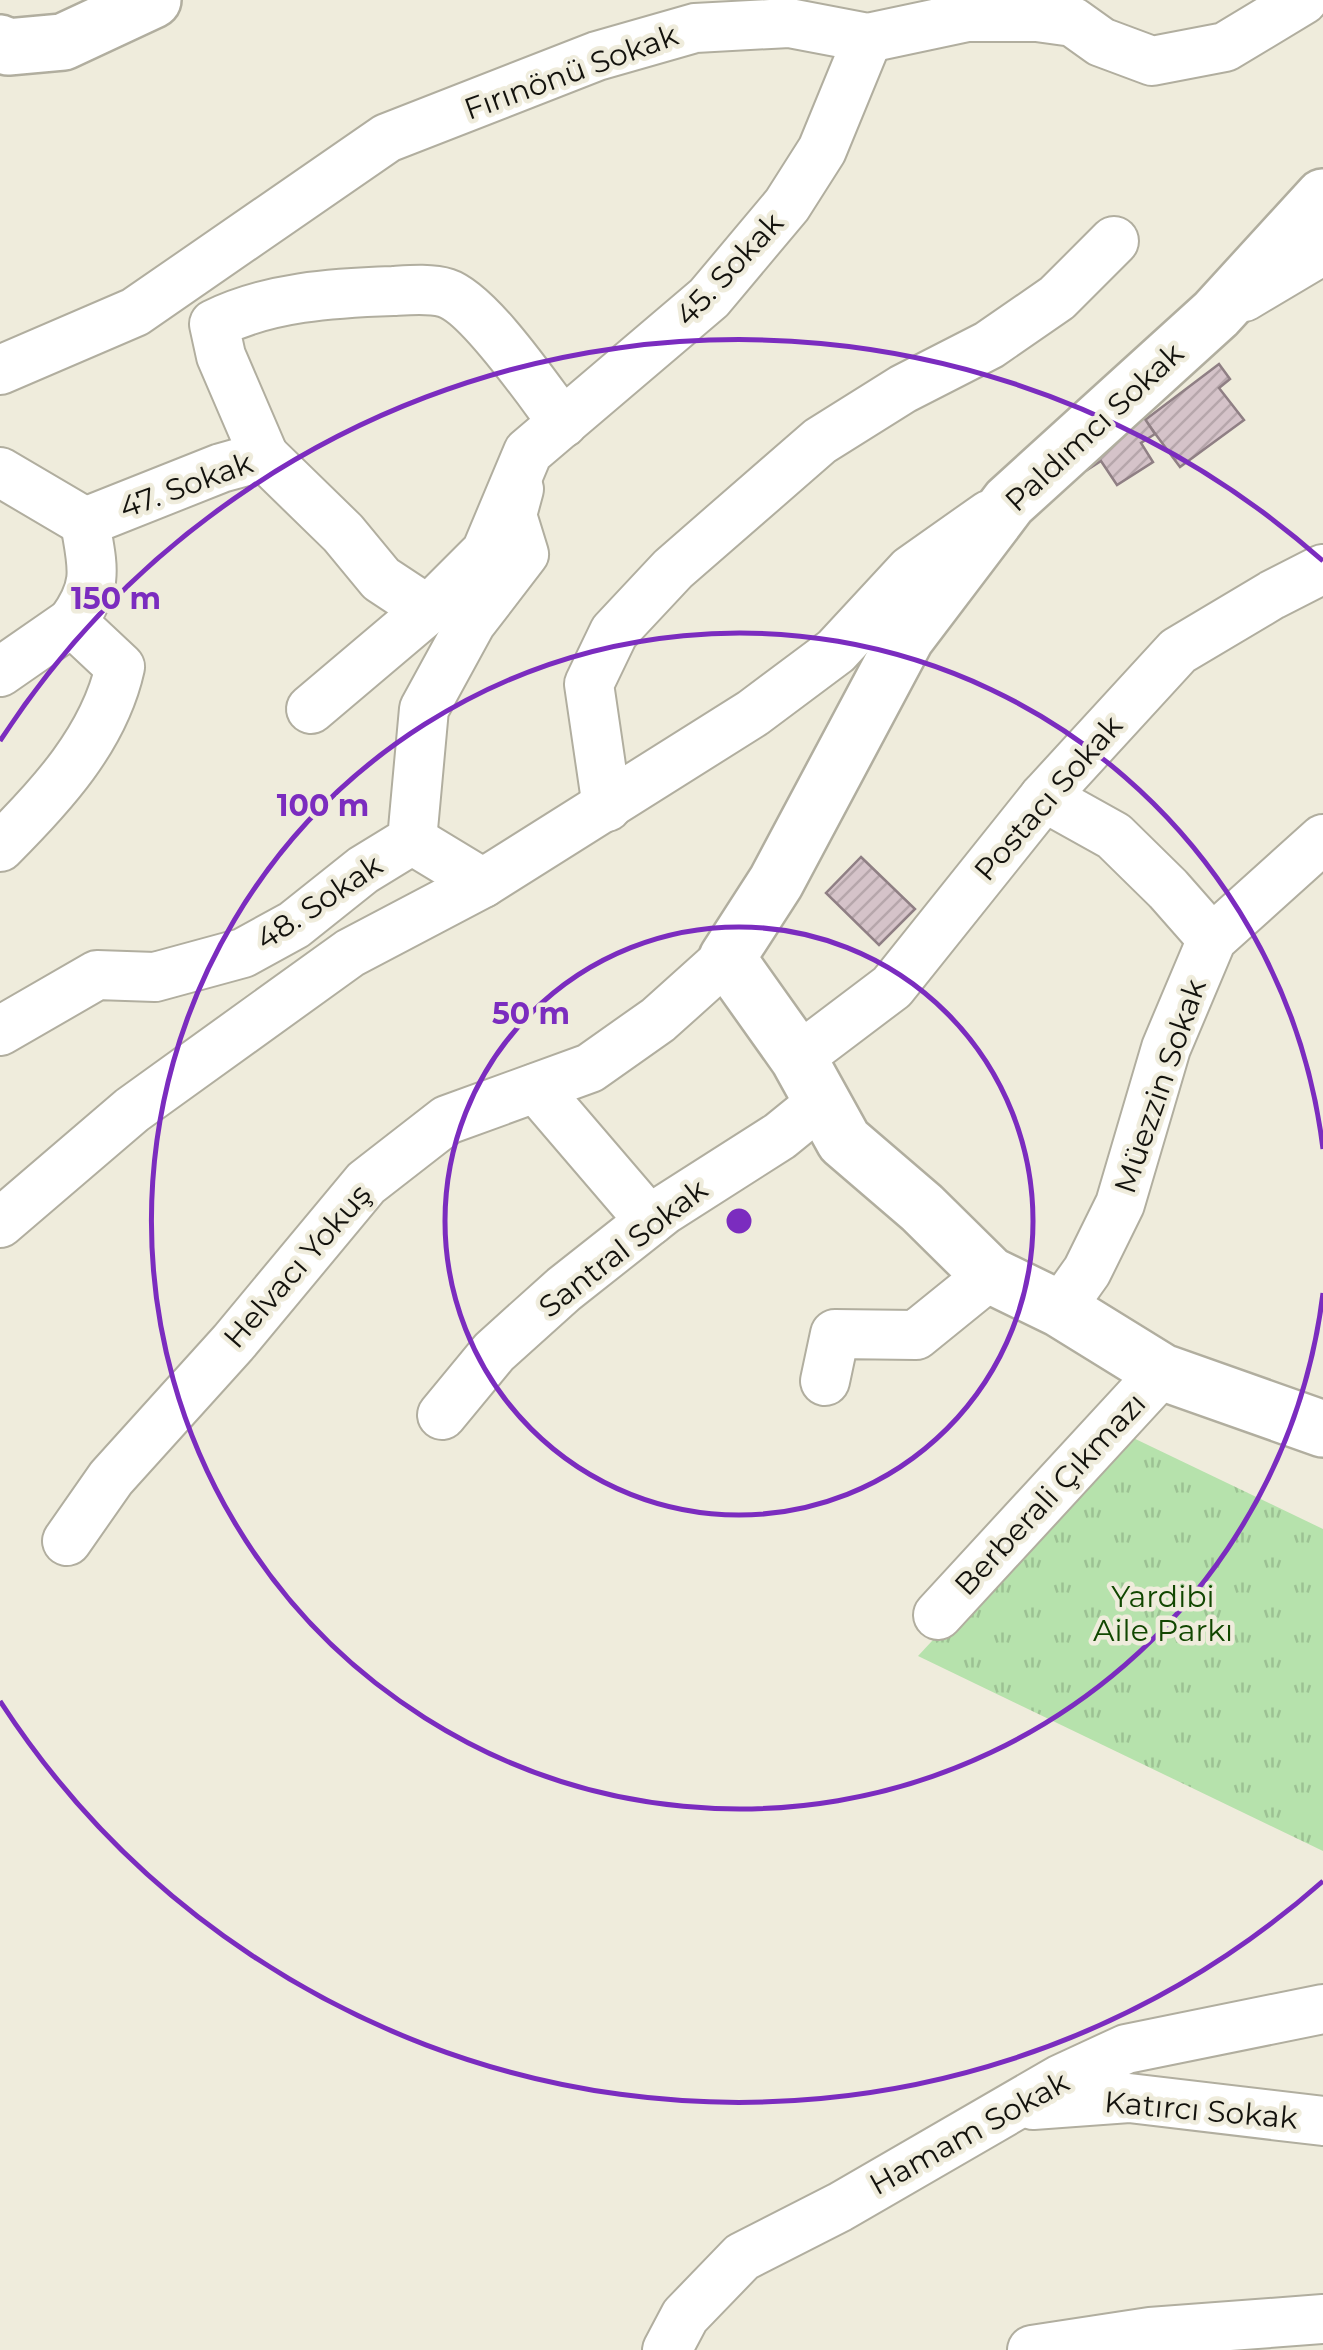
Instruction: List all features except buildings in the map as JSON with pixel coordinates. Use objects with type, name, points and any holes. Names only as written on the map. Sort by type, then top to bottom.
[{"type":"street","points":[[0,43],[8,47],[63,42],[152,0]]},
{"type":"street","name":"Fırınönü Sokak","points":[[0,370],[135,312],[387,138],[597,56],[695,28],[789,23],[868,38],[967,17],[1037,17],[1073,22],[1100,42],[1152,61],[1225,47],[1303,0]]},
{"type":"street","name":"45. Sokak","points":[[546,437],[709,298],[787,205],[822,150],[868,38]]},
{"type":"street","points":[[1216,314],[1323,198]]},
{"type":"street","points":[[606,807],[589,684],[614,632],[688,556],[820,441],[902,388],[989,346],[1057,298],[1114,241]]},
{"type":"street","name":"Paldımcı Sokak","points":[[727,958],[776,882],[906,638],[1009,502],[1216,314],[1323,250]]},
{"type":"street","points":[[264,456],[221,356],[214,324],[236,313],[289,299],[352,292],[448,293],[481,320],[546,437],[486,552],[428,610],[310,709]]},
{"type":"street","name":"48. Sokak","points":[[0,1031],[97,976],[154,977],[243,953],[294,924],[363,870],[412,840],[424,709],[471,623],[524,554],[512,515],[546,437]]},
{"type":"street","name":"47. Sokak","points":[[72,622],[87,602],[94,580],[84,522],[222,468],[264,456],[343,533],[380,579],[428,610]]},
{"type":"street","points":[[0,472],[84,522]]},
{"type":"street","points":[[0,1223],[132,1110],[350,953],[483,884],[753,713],[836,651],[911,570],[1009,502]]},
{"type":"street","name":"Postacı Sokak","points":[[811,1079],[892,986],[1044,797],[1178,651],[1272,594],[1323,569]]},
{"type":"street","points":[[0,672],[72,622],[120,667],[114,698],[83,754],[0,848]]},
{"type":"street","points":[[1044,797],[1114,836],[1212,939]]},
{"type":"street","name":"Müezzin Sokak","points":[[1060,1309],[1086,1271],[1120,1204],[1166,1048],[1212,939],[1323,839]]},
{"type":"street","points":[[412,840],[483,884]]},
{"type":"street","points":[[727,958],[811,1079],[844,1141],[922,1208],[990,1275],[1060,1309],[1162,1372],[1323,1429]]},
{"type":"street","name":"Helvacı Yokuş","points":[[68,1542],[110,1478],[233,1342],[366,1183],[447,1120],[590,1068],[658,1020],[727,958]]},
{"type":"street","name":"Santral Sokak","points":[[442,1415],[494,1352],[564,1289],[650,1220],[780,1136],[811,1079]]},
{"type":"street","points":[[536,1088],[650,1220]]},
{"type":"street","points":[[825,1381],[835,1334],[916,1336],[990,1275]]},
{"type":"street","name":"Berberali Çıkmazı","points":[[938,1615],[1162,1372]]},
{"type":"street","name":"Hamam Sokak","points":[[666,2350],[685,2316],[742,2257],[840,2207],[926,2154],[1020,2106],[1061,2080],[1126,2050],[1323,2008]]},
{"type":"street","name":"Katırcı Sokak","points":[[1020,2106],[1129,2098],[1323,2121]]},
{"type":"street","points":[[1032,2350],[1150,2332],[1323,2319]]},
{"type":"green space","name":"Yardibi Aile Parkı","points":[[1125,1434],[1323,1529],[1323,1851],[918,1656]]}]
